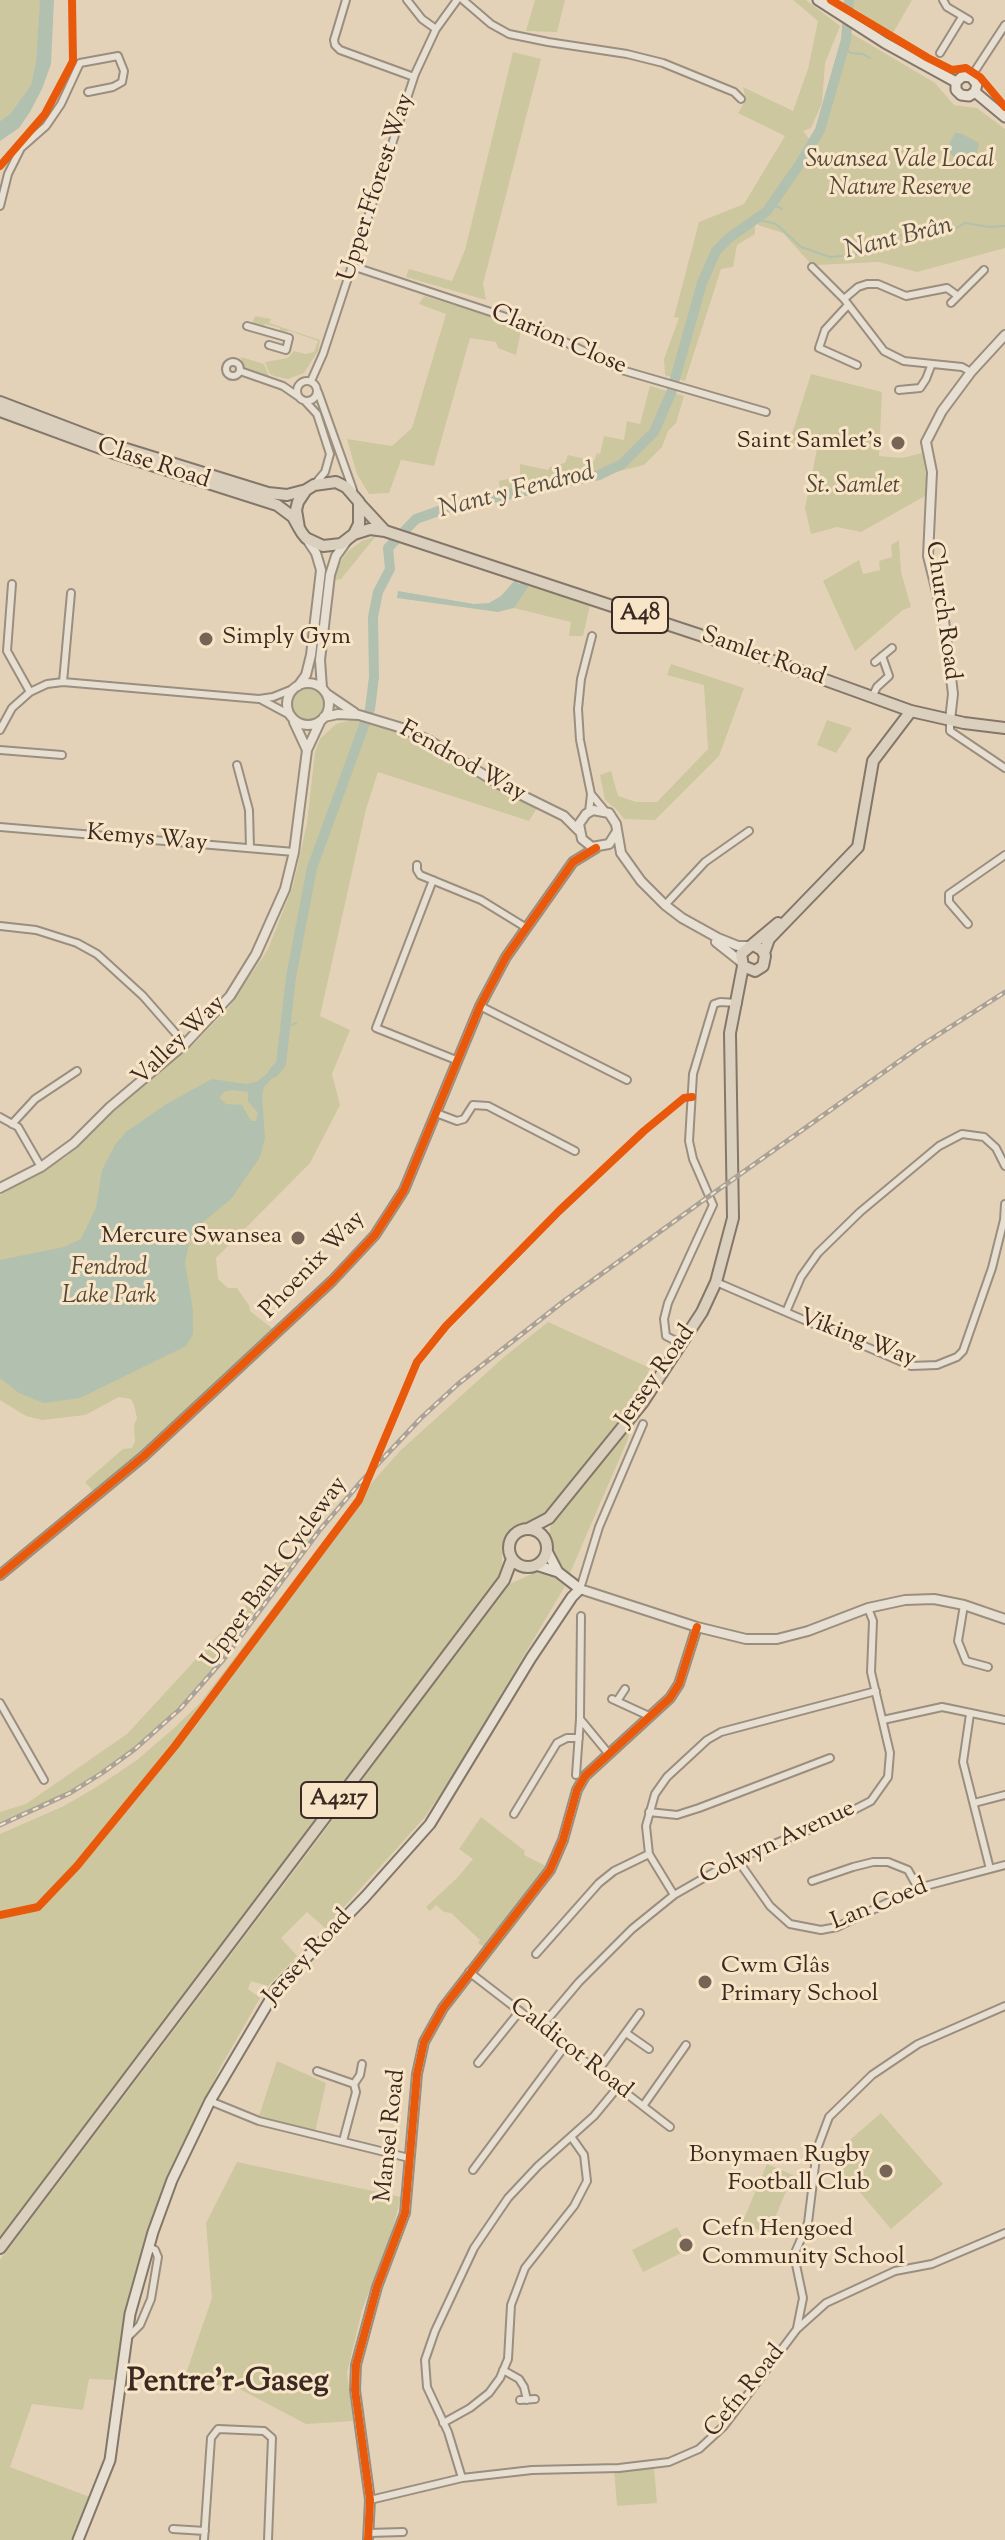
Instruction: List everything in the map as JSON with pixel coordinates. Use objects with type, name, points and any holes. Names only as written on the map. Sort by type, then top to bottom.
[{"type":"main road","points":[[818,0],[956,82]]},
{"type":"main road","points":[[963,76],[971,77],[977,84],[975,92],[969,96],[961,95],[956,90],[956,82],[963,76]]},
{"type":"main road","points":[[975,92],[1005,117]]},
{"type":"main road","name":"Clase Road","points":[[0,402],[110,444],[268,493],[287,495],[310,487]]},
{"type":"main road","name":"Clase Road","points":[[0,411],[114,453],[266,501],[289,513],[299,528]]},
{"type":"main road","points":[[336,482],[388,532],[370,529],[332,546],[314,543],[299,528],[296,510],[310,487],[336,482]]},
{"type":"main road","points":[[351,537],[359,524],[356,498]]},
{"type":"main road","name":"Samlet Road","points":[[388,532],[712,639],[911,711]]},
{"type":"main road","points":[[878,699],[893,707],[900,724]]},
{"type":"main road","points":[[736,1003],[765,963],[764,953],[769,939],[858,847],[871,768],[877,754],[911,711]]},
{"type":"main road","name":"A48","points":[[911,711],[1005,728]]},
{"type":"main road","points":[[758,970],[748,970],[741,964],[743,950],[794,912]]},
{"type":"main road","points":[[751,946],[764,953]]},
{"type":"main road","name":"Jersey Road","points":[[528,1529],[549,1518],[643,1402],[682,1344],[716,1282],[733,1218],[730,1053],[741,964]]},
{"type":"main road","name":"Jersey Road","points":[[545,1539],[549,1518]]},
{"type":"main road","points":[[558,1572],[547,1551],[545,1539],[535,1530],[517,1532],[510,1542],[512,1559],[524,1567],[536,1565],[558,1572],[580,1589]]},
{"type":"main road","points":[[536,1565],[547,1551]]},
{"type":"main road","name":"A4217","points":[[0,2248],[504,1580],[512,1559]]},
{"type":"main road","name":"A4217","points":[[504,1580],[524,1567]]},
{"type":"main road","name":"Jersey Road","points":[[78,2540],[110,2460],[126,2339],[149,2247],[172,2180],[210,2101],[277,1988],[430,1824],[515,1684],[580,1589]]},
{"type":"street","points":[[346,0],[335,45],[340,50],[414,77]]},
{"type":"street","points":[[407,0],[422,19],[436,29]]},
{"type":"street","points":[[460,0],[509,34],[663,63],[734,92],[741,99]]},
{"type":"street","name":"Upper Fforest Way","points":[[311,381],[323,354],[414,77],[436,29],[460,0]]},
{"type":"street","points":[[940,53],[966,18],[947,7],[943,0]]},
{"type":"street","points":[[971,77],[1005,25]]},
{"type":"street","points":[[0,206],[8,174],[21,148],[46,126],[61,104],[80,63],[118,56],[124,71],[122,82],[88,92]]},
{"type":"street","name":"Clarion Close","points":[[352,266],[530,325],[625,371],[766,412]]},
{"type":"street","points":[[812,267],[846,302],[884,351],[904,361],[962,367],[971,372]]},
{"type":"street","points":[[951,303],[984,270]]},
{"type":"street","points":[[853,360],[819,348],[825,330],[858,287],[878,284],[906,296],[947,288],[958,296]]},
{"type":"street","points":[[247,326],[289,338],[286,350],[268,348],[273,334]]},
{"type":"street","name":"Church Road","points":[[950,720],[953,694],[944,620],[928,556],[932,472],[926,442],[942,411],[971,372],[1005,335]]},
{"type":"street","points":[[899,390],[920,388],[931,366]]},
{"type":"street","points":[[240,371],[283,386],[302,399],[315,398],[318,392]]},
{"type":"street","points":[[283,386],[311,381],[316,385],[356,498]]},
{"type":"street","points":[[300,384],[297,392],[317,414],[330,454],[325,472],[310,487]]},
{"type":"street","points":[[259,699],[304,725],[322,720],[329,708],[320,660],[331,566],[351,537]]},
{"type":"street","points":[[306,538],[316,553],[321,570],[309,668],[287,701],[307,750]]},
{"type":"street","points":[[12,584],[7,651],[30,692]]},
{"type":"street","points":[[63,682],[71,593]]},
{"type":"street","points":[[592,636],[581,679],[578,709],[580,740],[591,794],[587,813],[579,824],[580,835],[600,847],[621,853]]},
{"type":"street","points":[[875,662],[892,648]]},
{"type":"street","points":[[878,699],[877,687],[889,676],[882,656]]},
{"type":"street","points":[[0,730],[12,708],[30,692],[47,684],[63,682],[259,699],[273,697],[308,683],[324,691]]},
{"type":"street","name":"Fendrod Way","points":[[324,691],[359,715]]},
{"type":"street","name":"Fendrod Way","points":[[322,720],[338,714],[359,715],[402,728],[430,741],[497,783],[564,816],[580,835]]},
{"type":"street","name":"Valley Way","points":[[0,1188],[41,1167],[74,1143],[110,1107],[185,1044],[230,996],[256,954],[279,904],[294,852],[307,750],[322,720]]},
{"type":"street","points":[[950,720],[950,731],[1005,768]]},
{"type":"street","points":[[0,750],[62,755]]},
{"type":"street","points":[[237,765],[249,810],[250,848]]},
{"type":"street","points":[[591,794],[615,820],[621,853],[641,881],[665,905],[700,929],[741,964]]},
{"type":"street","points":[[564,816],[605,811]]},
{"type":"street","name":"Kemys Way","points":[[0,827],[294,852]]},
{"type":"street","points":[[665,905],[705,862],[749,831]]},
{"type":"street","points":[[600,847],[612,841],[616,833]]},
{"type":"street","name":"Phoenix Way","points":[[0,1575],[144,1456],[351,1262],[375,1235],[398,1202],[480,1006],[525,927],[573,862],[580,835]]},
{"type":"street","name":"Phoenix Way","points":[[573,862],[600,847]]},
{"type":"street","points":[[968,924],[949,902],[949,894],[1005,855]]},
{"type":"street","points":[[417,865],[420,875],[481,900],[525,927]]},
{"type":"street","points":[[433,880],[376,1028],[456,1060]]},
{"type":"street","points":[[0,926],[46,933],[77,943],[97,954],[143,996],[185,1044]]},
{"type":"street","points":[[700,929],[730,944],[751,946]]},
{"type":"street","points":[[682,1344],[666,1336],[664,1319],[668,1303],[713,1205],[693,1159],[689,1141],[693,1074],[714,1004],[736,1003]]},
{"type":"street","points":[[480,1006],[627,1080]]},
{"type":"street","points":[[12,1124],[35,1099],[77,1071]]},
{"type":"street","points":[[436,1113],[457,1121],[464,1119],[473,1105],[488,1106],[575,1151]]},
{"type":"street","points":[[0,1117],[18,1127],[41,1167]]},
{"type":"street","name":"Viking Way","points":[[786,1312],[801,1277],[818,1253],[860,1212],[939,1146],[962,1134],[984,1137],[996,1148],[1005,1166]]},
{"type":"street","name":"Viking Way","points":[[716,1282],[911,1366],[937,1365],[957,1357],[963,1351],[992,1268],[1005,1204]]},
{"type":"street","name":"Jersey Road","points":[[580,1589],[599,1527],[643,1424]]},
{"type":"street","points":[[580,1589],[697,1627],[746,1639],[777,1639],[808,1631],[868,1608],[905,1600],[934,1599],[1005,1619]]},
{"type":"street","points":[[964,1605],[958,1641],[966,1661],[988,1667]]},
{"type":"street","name":"Colwyn Avenue","points":[[541,2027],[579,1982],[632,1929],[674,1895],[737,1859],[838,1818],[871,1801],[888,1777],[890,1753],[871,1672],[873,1621],[868,1608]]},
{"type":"street","points":[[576,1775],[581,1616]]},
{"type":"street","name":"Mansel Road","points":[[368,2536],[370,2500],[355,2390],[356,2365],[377,2287],[405,2213],[417,2074],[424,2042],[443,2008],[469,1972],[550,1870],[563,1840],[577,1790],[589,1770],[670,1698],[679,1684],[697,1627]]},
{"type":"street","points":[[625,1689],[615,1700],[649,1716]]},
{"type":"street","points":[[674,1895],[649,1854],[646,1826],[655,1794],[667,1777],[707,1740],[721,1732],[876,1691]]},
{"type":"street","points":[[0,1703],[44,1780]]},
{"type":"street","points":[[883,1720],[932,1707],[1005,1720]]},
{"type":"street","points":[[970,1714],[963,1762],[990,1869]]},
{"type":"street","points":[[580,1719],[608,1753]]},
{"type":"street","points":[[514,1814],[557,1743],[567,1738],[579,1738]]},
{"type":"street","points":[[649,1812],[677,1815],[688,1812],[830,1758]]},
{"type":"street","points":[[974,1803],[1005,1795]]},
{"type":"street","points":[[536,1954],[599,1883],[614,1871],[649,1854]]},
{"type":"street","name":"Lan Coed","points":[[737,1859],[770,1906],[790,1924],[821,1930],[837,1927],[918,1888],[1005,1865]]},
{"type":"street","points":[[812,1881],[853,1867],[888,1862],[908,1870],[918,1888]]},
{"type":"street","name":"Caldicot Road","points":[[469,1972],[670,2127]]},
{"type":"street","points":[[797,2329],[803,2298],[794,2255],[808,2223],[817,2149],[829,2117],[872,2075],[918,2044],[1005,2006]]},
{"type":"street","points":[[478,2063],[520,2011]]},
{"type":"street","points":[[597,2072],[640,2013]]},
{"type":"street","points":[[626,2033],[649,2049]]},
{"type":"street","points":[[643,2106],[686,2045]]},
{"type":"street","points":[[473,2170],[565,2046]]},
{"type":"street","points":[[343,2141],[356,2092],[354,2084],[362,2064]]},
{"type":"street","points":[[317,2071],[354,2084]]},
{"type":"street","points":[[462,2478],[427,2387],[425,2360],[435,2331],[474,2248],[508,2198],[538,2166],[572,2138],[618,2087]]},
{"type":"street","points":[[210,2101],[259,2121],[409,2158]]},
{"type":"street","points":[[443,2423],[489,2393],[508,2359],[511,2305],[525,2268],[574,2206],[587,2181],[584,2155],[572,2138]]},
{"type":"street","name":"Cefn Road","points":[[370,2500],[462,2478],[532,2470],[632,2467],[669,2462],[699,2449],[724,2426],[797,2329],[826,2303],[895,2271],[932,2264],[1005,2233]]},
{"type":"street","points":[[126,2339],[140,2325],[151,2299],[158,2257],[155,2250],[149,2247]]},
{"type":"street","points":[[503,2370],[519,2379],[527,2400]]},
{"type":"street","points":[[204,2540],[211,2438],[218,2429],[264,2431],[272,2438],[268,2540]]},
{"type":"street","points":[[173,2529],[205,2531]]},
{"type":"street","points":[[368,2536],[403,2532]]},
{"type":"green space","points":[[0,0],[40,0],[40,5],[31,85],[10,114],[0,121]]},
{"type":"green space","points":[[535,0],[565,0],[557,32],[526,31]]},
{"type":"green space","points":[[793,0],[806,0],[840,26],[825,63],[822,103],[811,128],[803,131],[810,140],[775,197],[755,218],[755,234],[737,245],[733,267],[721,269],[685,381],[665,375],[664,359],[679,318],[674,317],[699,222],[744,204],[785,136],[738,113],[746,100],[743,87],[793,111],[808,69],[818,21]]},
{"type":"green space","points":[[852,0],[912,0],[893,33],[852,7]]},
{"type":"green space","name":"Swansea Vale Local Nature Reserve","points":[[849,32],[935,83],[954,105],[977,108],[1005,129],[1005,248],[917,272],[879,262],[817,265],[810,263],[783,233],[758,225],[758,220],[769,211],[817,139]]},
{"type":"green space","points":[[513,52],[541,59],[483,284],[486,300],[406,277],[409,269],[452,281],[465,250]]},
{"type":"green space","points":[[424,296],[522,326],[516,355],[498,348],[496,342],[470,338],[434,466],[401,460],[389,493],[369,494],[357,474],[347,439],[392,446],[412,428],[446,314],[419,304]]},
{"type":"green space","points":[[255,316],[271,319],[269,323],[320,340],[318,351],[304,373],[288,379],[274,376],[265,362],[288,358],[294,351],[305,354],[314,352],[318,341],[290,331],[279,332],[280,328],[265,324],[264,327],[252,324]]},
{"type":"green space","points":[[241,357],[264,364],[269,376],[243,368]]},
{"type":"green space","name":"St. Samlet","points":[[811,374],[882,392],[879,456],[902,458],[922,453],[928,486],[925,496],[861,532],[837,527],[811,534],[805,508],[817,449],[789,443]]},
{"type":"green space","points":[[650,386],[684,396],[676,423],[668,431],[662,447],[644,465],[501,501],[499,481],[520,476],[520,464],[548,470],[565,463],[568,455],[594,461],[597,453],[600,454],[604,436],[624,440],[627,421],[640,424]]},
{"type":"green space","points":[[376,536],[341,579],[335,580],[338,566],[347,552]]},
{"type":"green space","points":[[899,540],[901,572],[911,607],[903,610],[855,651],[823,581],[859,560],[863,574],[880,570],[879,561],[892,557],[891,545]]},
{"type":"green space","points":[[529,586],[590,605],[583,636],[569,636],[571,622],[514,608]]},
{"type":"green space","points":[[671,664],[744,688],[719,756],[655,820],[624,819],[605,800],[600,775],[611,771],[618,796],[636,802],[657,802],[708,749],[704,685],[667,675]]},
{"type":"green space","points":[[310,686],[323,691],[328,704],[323,717],[310,722],[297,717],[292,704],[297,691]]},
{"type":"green space","name":"Fendrod Lake Park","points":[[356,719],[397,732],[435,749],[537,808],[529,821],[378,772],[366,809],[320,1016],[350,1030],[332,1074],[340,1105],[310,1163],[216,1258],[218,1279],[228,1288],[237,1288],[250,1311],[273,1329],[162,1434],[94,1492],[85,1482],[123,1449],[132,1448],[135,1442],[134,1425],[137,1418],[134,1405],[131,1399],[119,1397],[85,1415],[42,1420],[26,1416],[0,1400],[0,1195],[66,1157],[132,1094],[194,1044],[230,1006],[268,949],[293,886],[307,823],[315,752],[320,739],[336,724]]},
{"type":"green space","points":[[827,720],[852,728],[836,753],[817,745]]},
{"type":"green space","points":[[548,1322],[650,1368],[637,1397],[544,1516],[509,1532],[502,1549],[502,1570],[491,1589],[0,2238],[0,1834],[64,1806],[103,1783],[137,1760],[173,1729],[199,1704],[345,1513],[400,1451],[504,1357]]},
{"type":"green space","points":[[632,1422],[628,1439],[570,1573],[562,1569],[551,1554],[551,1523]]},
{"type":"green space","points":[[317,1528],[214,1666],[180,1705],[142,1741],[62,1795],[0,1822],[0,1812],[26,1804],[127,1734]]},
{"type":"green space","points":[[534,1573],[549,1574],[565,1586],[460,1764],[425,1817],[325,1928],[307,1912],[281,1938],[297,1956],[268,1986],[251,1981],[248,1989],[260,1998],[220,2068],[167,2181],[135,2273],[115,2380],[89,2379],[83,2410],[32,2404],[10,2467],[90,2497],[71,2540],[0,2540],[0,2260],[323,1833],[505,1586]]},
{"type":"green space","points":[[481,1817],[525,1851],[524,1855],[548,1867],[486,1948],[451,1913],[444,1912],[436,1905],[430,1911],[426,1907],[473,1859],[459,1849]]},
{"type":"green space","points":[[277,2061],[326,2083],[315,2132],[258,2119]]},
{"type":"green space","name":"Bonymaen Rugby Football Club","points":[[881,2113],[943,2184],[891,2229],[830,2157]]},
{"type":"green space","points":[[237,2162],[401,2197],[391,2235],[362,2310],[347,2373],[353,2421],[306,2424],[236,2387],[183,2382],[212,2298],[206,2223]]},
{"type":"green space","points":[[767,2164],[793,2175],[768,2234],[742,2223]]},
{"type":"green space","points":[[677,2227],[689,2249],[643,2272],[632,2250]]},
{"type":"green space","points":[[654,2467],[657,2503],[617,2506],[614,2469]]},
{"type":"shaded area","points":[[40,0],[54,0],[51,64],[30,112],[19,128],[0,141],[0,121],[10,114],[31,85],[36,61]]},
{"type":"shaded area","points":[[955,133],[979,143],[975,161],[954,157],[950,153],[947,148]]},
{"type":"shaded area","points":[[515,580],[529,586],[514,608],[498,612],[397,598],[398,591],[474,604],[489,603],[501,596]]},
{"type":"shaded area","points":[[269,1072],[274,1076],[264,1087],[262,1095],[265,1138],[260,1157],[231,1199],[202,1223],[190,1239],[185,1263],[193,1310],[193,1334],[186,1346],[80,1398],[44,1403],[19,1393],[0,1378],[0,1260],[64,1247],[81,1239],[96,1208],[102,1170],[126,1132],[165,1105],[212,1079],[246,1084],[258,1081]],"holes":[[[232,1090],[248,1092],[248,1101],[258,1113],[256,1121],[251,1121],[242,1105],[226,1104],[219,1098],[224,1092]]]},
{"type":"waterway","name":"Nant y Fendrod","points":[[273,1073],[281,1064],[291,977],[312,868],[370,709],[374,677],[373,617],[378,592],[390,569],[388,548],[416,519],[450,507],[599,475],[622,464],[654,432],[671,393],[702,283],[716,251],[767,211],[820,130],[846,40],[849,0]]},
{"type":"waterway","points":[[844,45],[850,53],[870,58]]},
{"type":"waterway","points":[[772,204],[782,209]]},
{"type":"waterway","name":"Nant Brân","points":[[756,219],[776,224],[801,247],[830,257],[863,254],[904,234],[918,233],[923,238],[945,235],[965,223],[1005,226]]},
{"type":"waterway","points":[[286,1027],[296,1023]]},
{"type":"railway","points":[[0,1825],[70,1793],[102,1773],[180,1709],[223,1660],[319,1531],[359,1484],[458,1384],[564,1301],[701,1202],[922,1045],[1005,992]]},
{"type":"cycle path","points":[[0,166],[45,114],[73,61],[72,0]]},
{"type":"cycle path","points":[[831,0],[928,58],[952,70],[966,68],[980,77],[1005,107]]},
{"type":"cycle path","points":[[0,1575],[144,1456],[332,1281],[375,1235],[404,1190],[480,1006],[506,957],[573,862],[596,848]]},
{"type":"cycle path","name":"Upper Bank Cycleway","points":[[0,1915],[38,1907],[77,1866],[175,1746],[359,1500],[417,1362],[446,1326],[559,1211],[644,1131],[684,1098],[692,1097]]},
{"type":"cycle path","points":[[368,2540],[370,2500],[355,2390],[356,2365],[377,2287],[405,2213],[417,2074],[424,2042],[443,2008],[550,1870],[563,1840],[577,1790],[585,1776],[670,1698],[679,1684],[697,1627]]},
{"type":"place","name":"Saint Samlet's","points":[[898,443]]},
{"type":"place","name":"Simply Gym","points":[[206,639]]},
{"type":"place","name":"Mercure Swansea","points":[[298,1238]]},
{"type":"place","name":"Cwm Glâs Primary School","points":[[705,1982]]},
{"type":"place","name":"Bonymaen Rugby Football Club","points":[[886,2171]]},
{"type":"place","name":"Cefn Hengoed Community School","points":[[686,2245]]},
{"type":"district","name":"Pentre'r-Gaseg","points":[[228,2385]]}]
